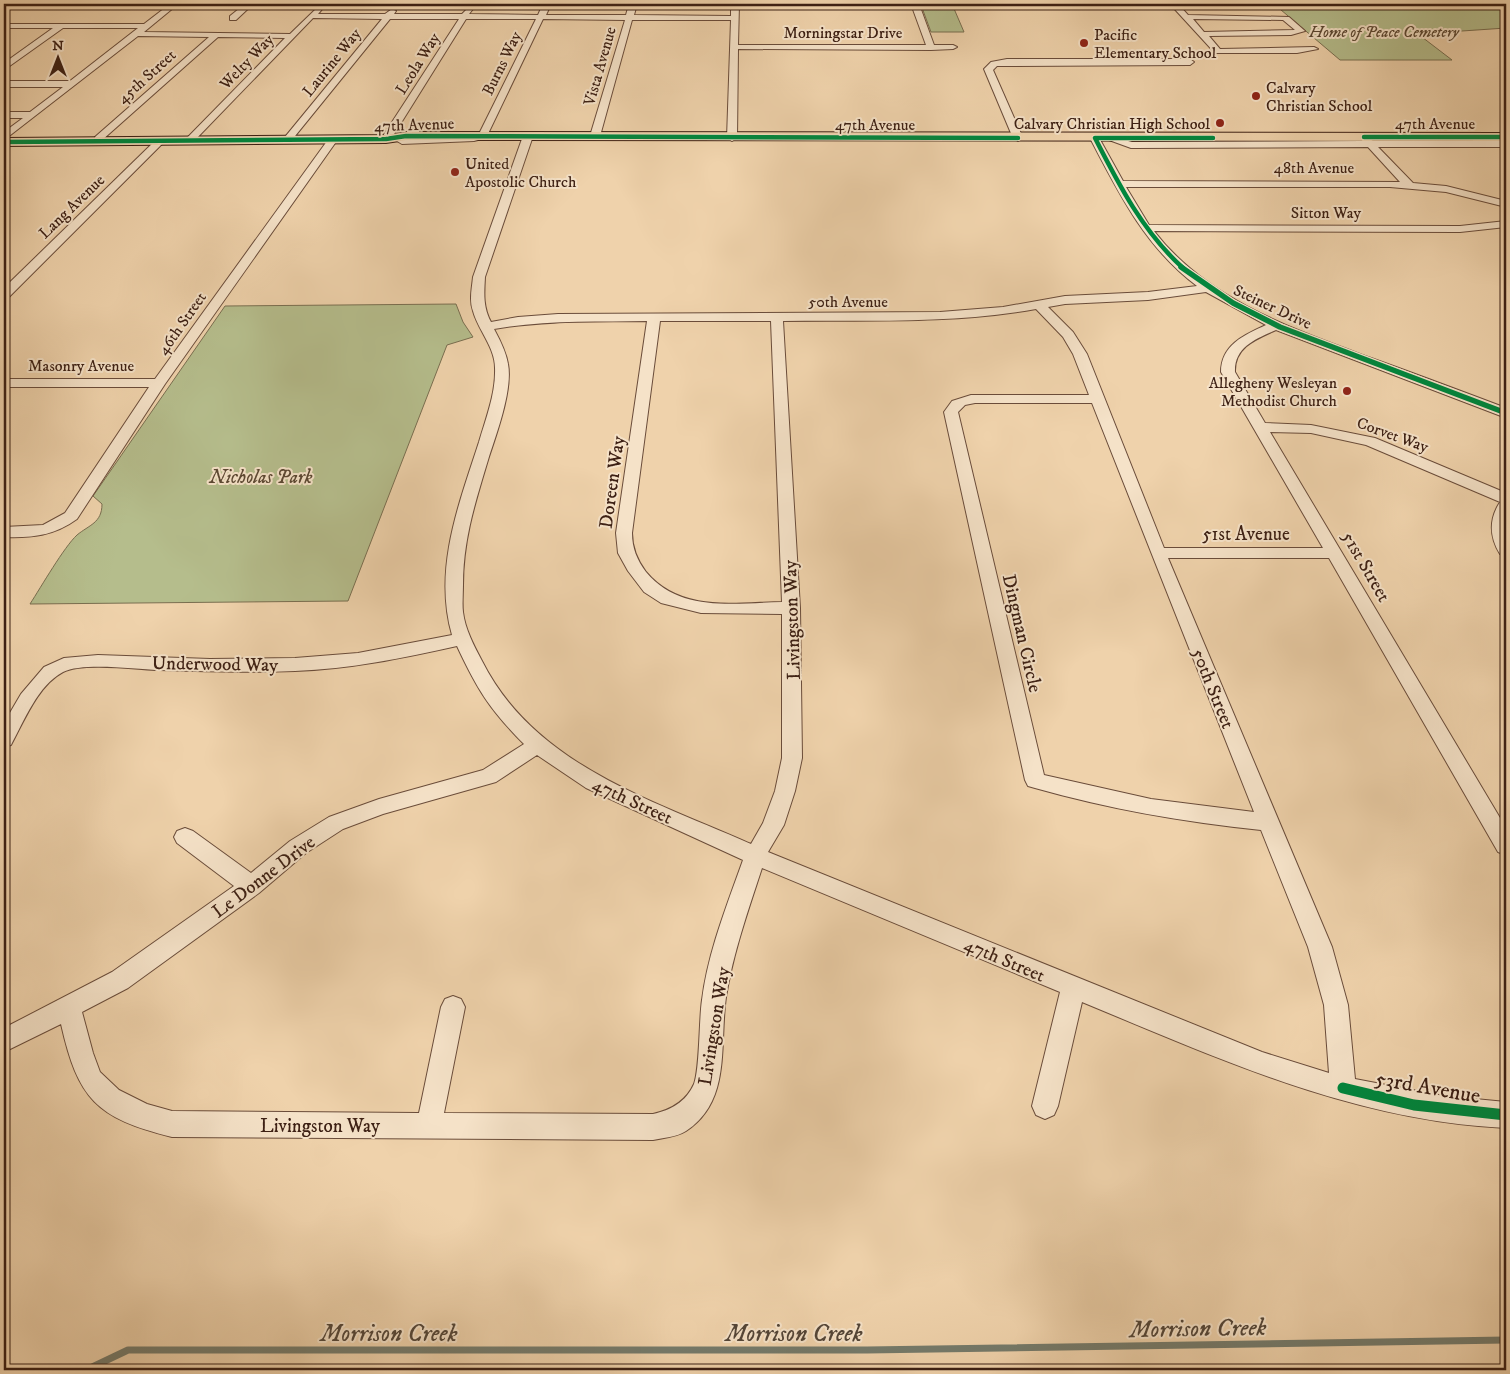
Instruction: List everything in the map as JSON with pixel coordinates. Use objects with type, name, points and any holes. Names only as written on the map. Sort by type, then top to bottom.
[{"type":"main road","name":"47th Avenue","points":[[4,136],[98,139]]},
{"type":"main road","name":"47th Avenue","points":[[386,139],[406,136],[483,136],[527,139],[595,136],[716,136],[732,138],[1112,138],[1368,141],[1506,137]]},
{"type":"main road","name":"47th Avenue","points":[[4,142],[98,139],[717,141],[732,138]]},
{"type":"street","points":[[4,10],[13,4],[106,4]]},
{"type":"street","points":[[4,136],[174,4]]},
{"type":"street","points":[[233,18],[249,4]]},
{"type":"street","name":"Welty Way","points":[[191,139],[323,4]]},
{"type":"street","name":"Laurine Way","points":[[288,139],[398,4]]},
{"type":"street","name":"Leola Way","points":[[386,139],[472,4]]},
{"type":"street","name":"Burns Way","points":[[483,136],[547,4]]},
{"type":"street","name":"Vista Avenue","points":[[595,136],[633,4]]},
{"type":"street","points":[[732,138],[735,4]]},
{"type":"street","points":[[915,4],[931,48]]},
{"type":"street","points":[[1174,4],[1218,51],[1297,51],[1314,49]]},
{"type":"street","points":[[1280,9],[1286,14],[1283,18]]},
{"type":"street","points":[[311,16],[734,18]]},
{"type":"street","points":[[1187,17],[1283,18],[1289,20],[1301,31],[1291,34],[1202,34]]},
{"type":"street","points":[[4,26],[146,26]]},
{"type":"street","points":[[4,67],[61,26]]},
{"type":"street","points":[[134,34],[291,36]]},
{"type":"street","name":"45th Street","points":[[98,139],[215,36]]},
{"type":"street","name":"Morningstar Drive","points":[[733,47],[953,48]]},
{"type":"street","points":[[1018,138],[988,69],[991,65],[1007,62],[1190,62]]},
{"type":"street","points":[[4,84],[72,84]]},
{"type":"street","points":[[4,115],[32,115]]},
{"type":"street","points":[[402,141],[483,136]]},
{"type":"street","name":"Steiner Drive","points":[[1095,138],[1119,184],[1146,228],[1168,255],[1208,288],[1254,316],[1506,413]]},
{"type":"street","name":"46th Street","points":[[58,526],[71,516],[158,383],[333,139]]},
{"type":"street","name":"47th Street","points":[[527,139],[479,277],[477,300],[479,312],[500,358],[502,383],[500,400],[461,523],[455,554],[454,612],[462,639],[485,686],[504,712],[537,745],[564,765],[593,782],[755,856],[1261,1064],[1343,1088]]},
{"type":"street","name":"Lang Avenue","points":[[4,295],[162,140]]},
{"type":"street","points":[[1368,141],[1409,184]]},
{"type":"street","name":"47th Avenue","points":[[1368,141],[1506,144]]},
{"type":"street","name":"48th Avenue","points":[[1119,184],[1409,184],[1459,192],[1506,204]]},
{"type":"street","name":"Sitton Way","points":[[1146,228],[1460,229],[1506,224]]},
{"type":"street","name":"50th Avenue","points":[[487,327],[539,319],[777,318],[980,314],[1039,304],[1208,288]]},
{"type":"street","name":"50th Street","points":[[1039,304],[1057,322],[1076,348],[1328,972],[1336,1004],[1343,1088]]},
{"type":"street","name":"Doreen Way","points":[[654,318],[624,533],[624,542],[629,560],[650,589],[676,601],[706,608],[791,608]]},
{"type":"street","name":"Livingston Way","points":[[69,1009],[86,1069],[97,1086],[123,1107],[149,1120],[196,1126],[429,1125],[654,1127],[676,1122],[696,1104],[706,1085],[714,998],[730,929],[755,856],[773,825],[785,791],[792,758],[791,608],[777,318]]},
{"type":"street","name":"51st Street","points":[[1276,325],[1234,348],[1227,366],[1231,379],[1262,427],[1506,846]]},
{"type":"street","name":"Masonry Avenue","points":[[4,383],[158,383]]},
{"type":"street","name":"Dingman Circle","points":[[1098,399],[975,398],[958,403],[951,412],[1035,780],[1135,806],[1210,817],[1269,822]]},
{"type":"street","name":"Corvet Way","points":[[1262,427],[1311,429],[1370,441],[1506,499]]},
{"type":"street","points":[[1506,504],[1499,522],[1501,539],[1506,550]]},
{"type":"street","points":[[4,532],[41,532],[58,526]]},
{"type":"street","name":"51st Avenue","points":[[1158,553],[1334,553]]},
{"type":"street","name":"Underwood Way","points":[[4,740],[47,674],[59,666],[98,661],[275,665],[321,663],[390,654],[462,639]]},
{"type":"street","name":"Le Donne Drive","points":[[4,1041],[69,1009],[120,980],[251,886],[298,847],[336,823],[379,807],[489,776],[537,745]]},
{"type":"street","points":[[185,837],[251,886]]},
{"type":"street","points":[[1045,1106],[1073,988]]},
{"type":"street","points":[[429,1125],[453,1008]]},
{"type":"street","name":"53rd Avenue","points":[[1343,1088],[1414,1105],[1506,1115]]},
{"type":"green space","points":[[952,4],[964,32],[931,32],[921,5]]},
{"type":"green space","name":"Home of Peace Cemetery","points":[[1274,4],[1506,4],[1506,28],[1418,34],[1452,60],[1340,60]]},
{"type":"green space","name":"Nicholas Park","points":[[456,304],[463,322],[473,337],[447,345],[348,601],[30,604],[72,541],[97,520],[102,504],[93,496],[225,306]]},
{"type":"waterway","name":"Morrison Creek","points":[[86,1370],[128,1350],[867,1350],[1506,1340]]},
{"type":"cycle path","points":[[4,142],[386,139],[406,136],[1018,138]]},
{"type":"cycle path","points":[[1364,137],[1506,137]]},
{"type":"cycle path","points":[[1213,138],[1095,138],[1128,200],[1157,243],[1189,274],[1210,290],[1280,327],[1506,413]]},
{"type":"cycle path","points":[[1343,1088],[1414,1105],[1506,1115]]},
{"type":"place","name":"Pacific Elementary School","points":[[1084,43]]},
{"type":"place","name":"Calvary Christian School","points":[[1256,96]]},
{"type":"place","name":"Calvary Christian High School","points":[[1220,123]]},
{"type":"place","name":"United Apostolic Church","points":[[455,172]]},
{"type":"place","name":"Allegheny Wesleyan Methodist Church","points":[[1347,391]]}]
